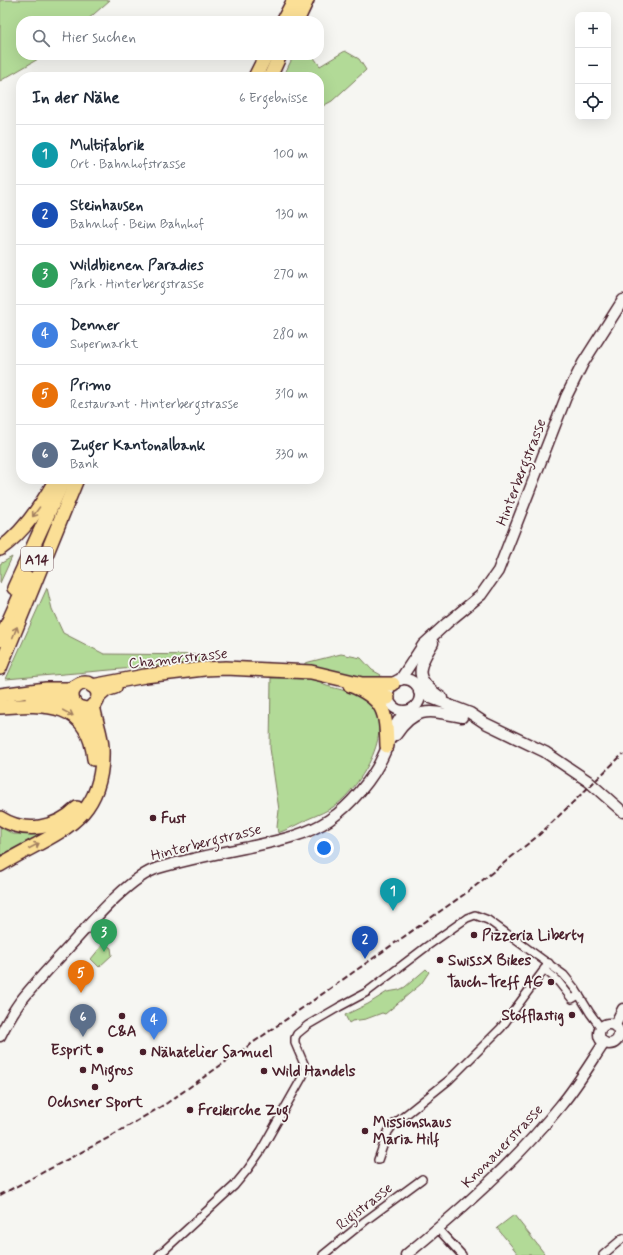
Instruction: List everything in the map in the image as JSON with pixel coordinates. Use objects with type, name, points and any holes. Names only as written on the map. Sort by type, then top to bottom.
[{"type":"highway","points":[[277,16],[283,0]]},
{"type":"highway","points":[[285,16],[290,0]]},
{"type":"highway","points":[[286,16],[294,0]]},
{"type":"highway","points":[[299,16],[307,0]]},
{"type":"highway","points":[[256,72],[260,60]]},
{"type":"highway","points":[[257,72],[263,60]]},
{"type":"highway","points":[[272,72],[278,60]]},
{"type":"highway","points":[[0,550],[16,536],[33,517],[53,484]]},
{"type":"highway","name":"A14","points":[[0,618],[62,484]]},
{"type":"highway","points":[[0,668],[74,484]]},
{"type":"highway","name":"A14","points":[[0,640],[25,583],[74,484]]},
{"type":"highway","name":"Chamerstrasse","points":[[2,701],[46,689],[69,689],[83,684],[88,700],[131,678],[204,669],[226,668],[311,672],[362,684],[396,682]]},
{"type":"highway","points":[[332,678],[359,689],[377,701],[382,707],[386,719],[387,746]]},
{"type":"highway","name":"Chamerstrasse","points":[[362,684],[390,702]]},
{"type":"highway","points":[[2,701],[52,697],[65,700],[88,700]]},
{"type":"highway","points":[[0,818],[19,826],[33,828],[52,824],[67,817],[82,803],[87,794],[92,776],[95,742],[88,700]]},
{"type":"highway","points":[[0,865],[47,840],[71,825],[81,816],[92,800],[99,782],[102,767],[101,741],[88,700]]},
{"type":"highway","points":[[2,701],[44,705],[60,709],[70,714],[83,724],[88,733],[93,747],[94,759]]},
{"type":"street","name":"Hinterbergstrasse","points":[[396,682],[419,650],[442,627],[481,595],[498,571],[566,397],[583,363],[623,300]]},
{"type":"street","points":[[442,627],[425,654],[421,665],[421,678],[425,685],[433,692],[466,715]]},
{"type":"street","name":"Hinterbergstrasse","points":[[412,682],[415,664],[430,640]]},
{"type":"street","points":[[409,710],[418,702],[419,692],[412,682],[406,680],[396,682],[389,690],[390,702],[398,710],[409,710],[424,705],[431,705],[454,713],[466,715]]},
{"type":"street","points":[[419,692],[530,744],[560,760],[588,780],[623,812]]},
{"type":"street","name":"Hinterbergstrasse","points":[[390,702],[392,730]]},
{"type":"street","name":"Hinterbergstrasse","points":[[0,1036],[16,1009],[33,986],[100,913],[140,877],[157,868],[204,856],[290,838],[322,824],[344,808],[368,780],[380,763],[392,730],[397,722],[409,710]]},
{"type":"street","points":[[387,746],[402,726],[414,716],[432,711],[466,715]]},
{"type":"street","points":[[159,1255],[234,1186],[260,1152],[303,1076],[305,1070],[304,1064],[297,1048],[295,1038],[301,1031],[339,1007],[367,992],[467,918],[475,915],[488,920],[547,966],[569,981],[590,1013],[602,1028]]},
{"type":"street","points":[[378,1160],[388,1132],[393,1125],[449,1080],[501,1028],[547,966]]},
{"type":"street","points":[[614,1025],[623,1009]]},
{"type":"street","points":[[606,1024],[614,1025],[619,1032],[620,1043],[604,1043],[599,1035],[602,1028],[606,1024]]},
{"type":"street","name":"Knonauerstrasse","points":[[406,1255],[485,1188],[518,1155],[540,1131],[581,1079],[604,1043]]},
{"type":"street","name":"Rigistrasse","points":[[323,1255],[365,1221],[422,1179]]},
{"type":"street","points":[[438,1229],[462,1255]]},
{"type":"street","points":[[603,1255],[623,1238]]},
{"type":"green space","points":[[0,0],[110,0],[92,16],[16,16],[16,60],[36,60],[0,81]]},
{"type":"green space","points":[[345,51],[359,59],[366,70],[332,101],[324,105],[324,72],[286,72],[292,60],[316,60],[320,66]]},
{"type":"green space","points":[[12,557],[0,583],[0,564]]},
{"type":"green space","points":[[47,588],[52,609],[63,633],[104,654],[218,655],[203,662],[6,679]]},
{"type":"green space","points":[[341,654],[361,658],[372,670],[381,675],[378,680],[304,666],[305,663]]},
{"type":"green space","points":[[271,678],[314,679],[320,681],[324,685],[358,696],[367,701],[376,712],[379,725],[378,740],[372,756],[365,771],[346,796],[330,809],[278,833],[277,827],[279,810],[270,748]]},
{"type":"green space","points":[[0,827],[13,834],[41,835],[0,858]]},
{"type":"green space","points":[[104,943],[111,948],[112,955],[99,967],[91,959]]},
{"type":"green space","points":[[426,969],[429,972],[421,984],[385,1014],[382,1013],[349,1023],[345,1015],[368,1004],[387,992],[399,990],[405,987]]},
{"type":"green space","points":[[514,1215],[544,1253],[541,1255],[519,1255],[497,1228]]},
{"type":"railway","points":[[0,1195],[110,1137],[167,1103],[469,891],[539,835],[623,754]]},
{"type":"place","name":"Fust","points":[[153,818]]},
{"type":"place","name":"Multifabrik","points":[[393,911]]},
{"type":"place","name":"Pizzeria Liberty","points":[[474,935]]},
{"type":"place","name":"Wildbienen Paradies","points":[[104,952]]},
{"type":"place","name":"Steinhausen","points":[[365,959]]},
{"type":"place","name":"SwissX Bikes","points":[[440,960]]},
{"type":"place","name":"Tauch-Treff AG","points":[[551,982]]},
{"type":"place","name":"Primo","points":[[81,993]]},
{"type":"place","name":"Stofflastig","points":[[572,1015]]},
{"type":"place","name":"C&A","points":[[122,1016]]},
{"type":"place","name":"Zuger Kantonalbank","points":[[83,1037]]},
{"type":"place","name":"Denner","points":[[154,1040]]},
{"type":"place","name":"Esprit","points":[[100,1050]]},
{"type":"place","name":"Nähatelier Samuel","points":[[143,1052]]},
{"type":"place","name":"Migros","points":[[83,1070]]},
{"type":"place","name":"Wild Handels","points":[[264,1071]]},
{"type":"place","name":"Ochsner Sport","points":[[95,1087]]},
{"type":"place","name":"Freikirche Zug","points":[[190,1110]]},
{"type":"place","name":"Missionshaus Maria Hilf","points":[[365,1131]]}]
